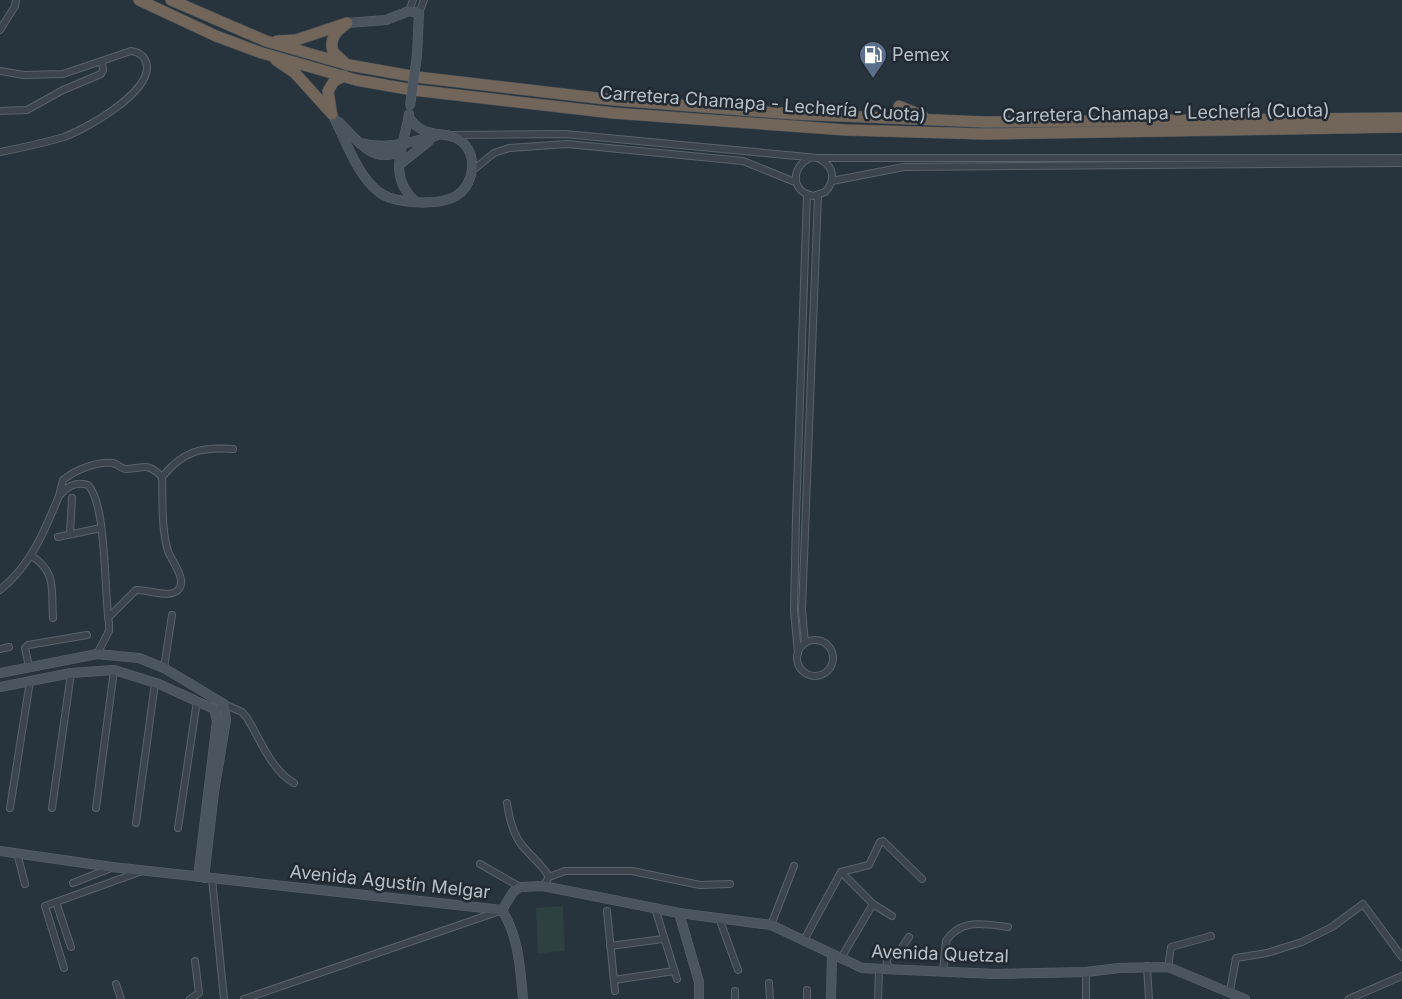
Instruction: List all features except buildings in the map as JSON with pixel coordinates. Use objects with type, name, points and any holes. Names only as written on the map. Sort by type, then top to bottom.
[{"type":"highway","name":"Carretera Chamapa - Lechería (Cuota)","points":[[139,0],[216,36],[262,53],[347,71],[413,90],[632,114],[846,130],[985,134],[1402,127]]},
{"type":"highway","name":"Carretera Chamapa - Lechería (Cuota)","points":[[171,0],[266,41],[347,71],[417,77],[614,100],[793,114],[985,122],[1402,118]]},
{"type":"highway","points":[[332,114],[328,91],[334,81],[347,71],[332,46],[335,33],[347,23]]},
{"type":"highway","points":[[266,41],[296,40],[347,23]]},
{"type":"highway","points":[[262,53],[295,74],[332,114]]},
{"type":"highway","points":[[898,106],[923,116],[985,122]]},
{"type":"highway","points":[[793,114],[818,112],[834,107]]},
{"type":"main road","points":[[347,23],[386,20],[409,11],[419,13],[409,117],[399,165],[402,185],[406,193],[416,202]]},
{"type":"main road","points":[[332,114],[352,155],[372,187],[389,199],[416,202],[448,200],[457,196],[465,188],[473,170],[469,150],[454,135],[438,135],[421,130],[409,117]]},
{"type":"main road","points":[[332,114],[360,142],[378,147],[402,147],[438,135]]},
{"type":"main road","points":[[399,165],[422,145],[438,135]]},
{"type":"main road","points":[[0,673],[97,654],[139,658],[164,668],[224,705],[211,792]]},
{"type":"main road","points":[[0,687],[71,673],[114,670],[154,682],[215,711],[205,878]]},
{"type":"main road","name":"Avenida Agustín Melgar","points":[[0,851],[143,871],[502,910],[513,931],[519,955],[523,999]]},
{"type":"main road","name":"Avenida Quetzal","points":[[520,887],[543,886],[655,908],[771,925],[855,966],[879,970],[1086,972],[1147,966],[1168,967],[1230,991],[1245,999]]},
{"type":"main road","points":[[502,910],[513,892],[520,887]]},
{"type":"main road","points":[[679,912],[699,982],[699,999]]},
{"type":"main road","points":[[831,999],[832,954]]},
{"type":"street","points":[[0,30],[15,6],[16,0]]},
{"type":"street","points":[[409,11],[413,0]]},
{"type":"street","points":[[419,13],[424,0]]},
{"type":"street","points":[[0,71],[47,76],[69,72],[102,62],[124,52],[138,52],[146,62],[146,76],[133,94],[124,102],[74,132],[0,152]]},
{"type":"street","points":[[0,111],[32,109],[63,90],[101,74],[103,70],[102,62]]},
{"type":"street","points":[[454,135],[565,134],[814,158],[1402,158]]},
{"type":"street","points":[[473,170],[494,153],[509,148],[567,144],[742,161],[795,182],[800,190],[807,195],[818,195],[825,192],[832,181],[832,171],[827,163],[814,158],[801,162],[796,171],[795,182]]},
{"type":"street","points":[[832,181],[904,167],[1402,164]]},
{"type":"street","points":[[798,653],[805,643],[814,640],[824,642],[831,649],[833,659],[830,668],[822,675],[812,676],[803,672],[798,663],[794,611],[807,195]]},
{"type":"street","points":[[805,643],[802,610],[818,195]]},
{"type":"street","points":[[108,618],[136,590],[170,594],[177,591],[180,586],[180,577],[168,552],[165,537],[162,477],[171,465],[191,452],[217,448],[233,449]]},
{"type":"street","points":[[0,590],[13,580],[32,556],[59,496],[63,480],[81,469],[111,463],[127,469],[145,466],[155,470],[162,477]]},
{"type":"street","points":[[59,496],[72,485],[82,483],[88,485],[95,495],[101,528],[109,631],[97,654]]},
{"type":"street","points":[[70,534],[72,498]]},
{"type":"street","points":[[58,537],[101,528]]},
{"type":"street","points":[[32,556],[50,574],[53,618]]},
{"type":"street","points":[[164,668],[172,615]]},
{"type":"street","points":[[29,667],[26,648],[28,645],[88,635]]},
{"type":"street","points":[[0,649],[10,647]]},
{"type":"street","points":[[96,808],[114,670]]},
{"type":"street","points":[[52,808],[71,673]]},
{"type":"street","points":[[10,808],[30,681]]},
{"type":"street","points":[[136,823],[154,682]]},
{"type":"street","points":[[178,828],[197,701]]},
{"type":"street","points":[[224,705],[221,715],[215,711],[224,705]]},
{"type":"street","points":[[224,705],[242,712],[276,766],[285,778],[294,783]]},
{"type":"street","points":[[507,802],[516,836],[522,845],[545,868],[549,878]]},
{"type":"street","points":[[804,940],[841,872],[869,865],[873,860],[878,845],[882,841],[922,879]]},
{"type":"street","points":[[17,853],[26,884]]},
{"type":"street","points":[[480,864],[520,887]]},
{"type":"street","points":[[771,925],[794,866]]},
{"type":"street","points":[[73,883],[112,867]]},
{"type":"street","points":[[543,886],[549,878],[565,870],[620,871],[700,885],[730,884]]},
{"type":"street","points":[[64,968],[44,908],[143,871]]},
{"type":"street","points":[[841,872],[873,904],[892,916]]},
{"type":"street","points":[[205,878],[224,999]]},
{"type":"street","points":[[56,902],[71,946]]},
{"type":"street","points":[[841,958],[873,904]]},
{"type":"street","points":[[1230,991],[1236,958],[1267,953],[1302,942],[1332,927],[1362,904],[1402,957]]},
{"type":"street","points":[[655,908],[663,939],[677,979]]},
{"type":"street","points":[[244,999],[502,910]]},
{"type":"street","points":[[607,911],[615,991]]},
{"type":"street","points":[[719,918],[738,970]]},
{"type":"street","points":[[943,972],[946,942],[964,925],[975,923],[1008,927]]},
{"type":"street","points":[[1168,967],[1171,947],[1211,936]]},
{"type":"street","points":[[889,970],[886,958],[901,949],[909,937]]},
{"type":"street","points":[[610,946],[663,939]]},
{"type":"street","points":[[190,999],[199,993],[195,961]]},
{"type":"street","points":[[1147,966],[1149,999]]},
{"type":"street","points":[[878,999],[879,970]]},
{"type":"street","points":[[614,980],[674,971]]},
{"type":"street","points":[[1086,972],[1086,999]]},
{"type":"street","points":[[1348,999],[1402,976]]},
{"type":"street","points":[[769,982],[770,999]]},
{"type":"street","points":[[116,984],[121,999]]},
{"type":"street","points":[[807,990],[807,999]]},
{"type":"street","points":[[735,991],[735,999]]},
{"type":"green space","points":[[563,906],[565,951],[538,953],[536,908]]},
{"type":"place","name":"Pemex","points":[[873,79]]}]
